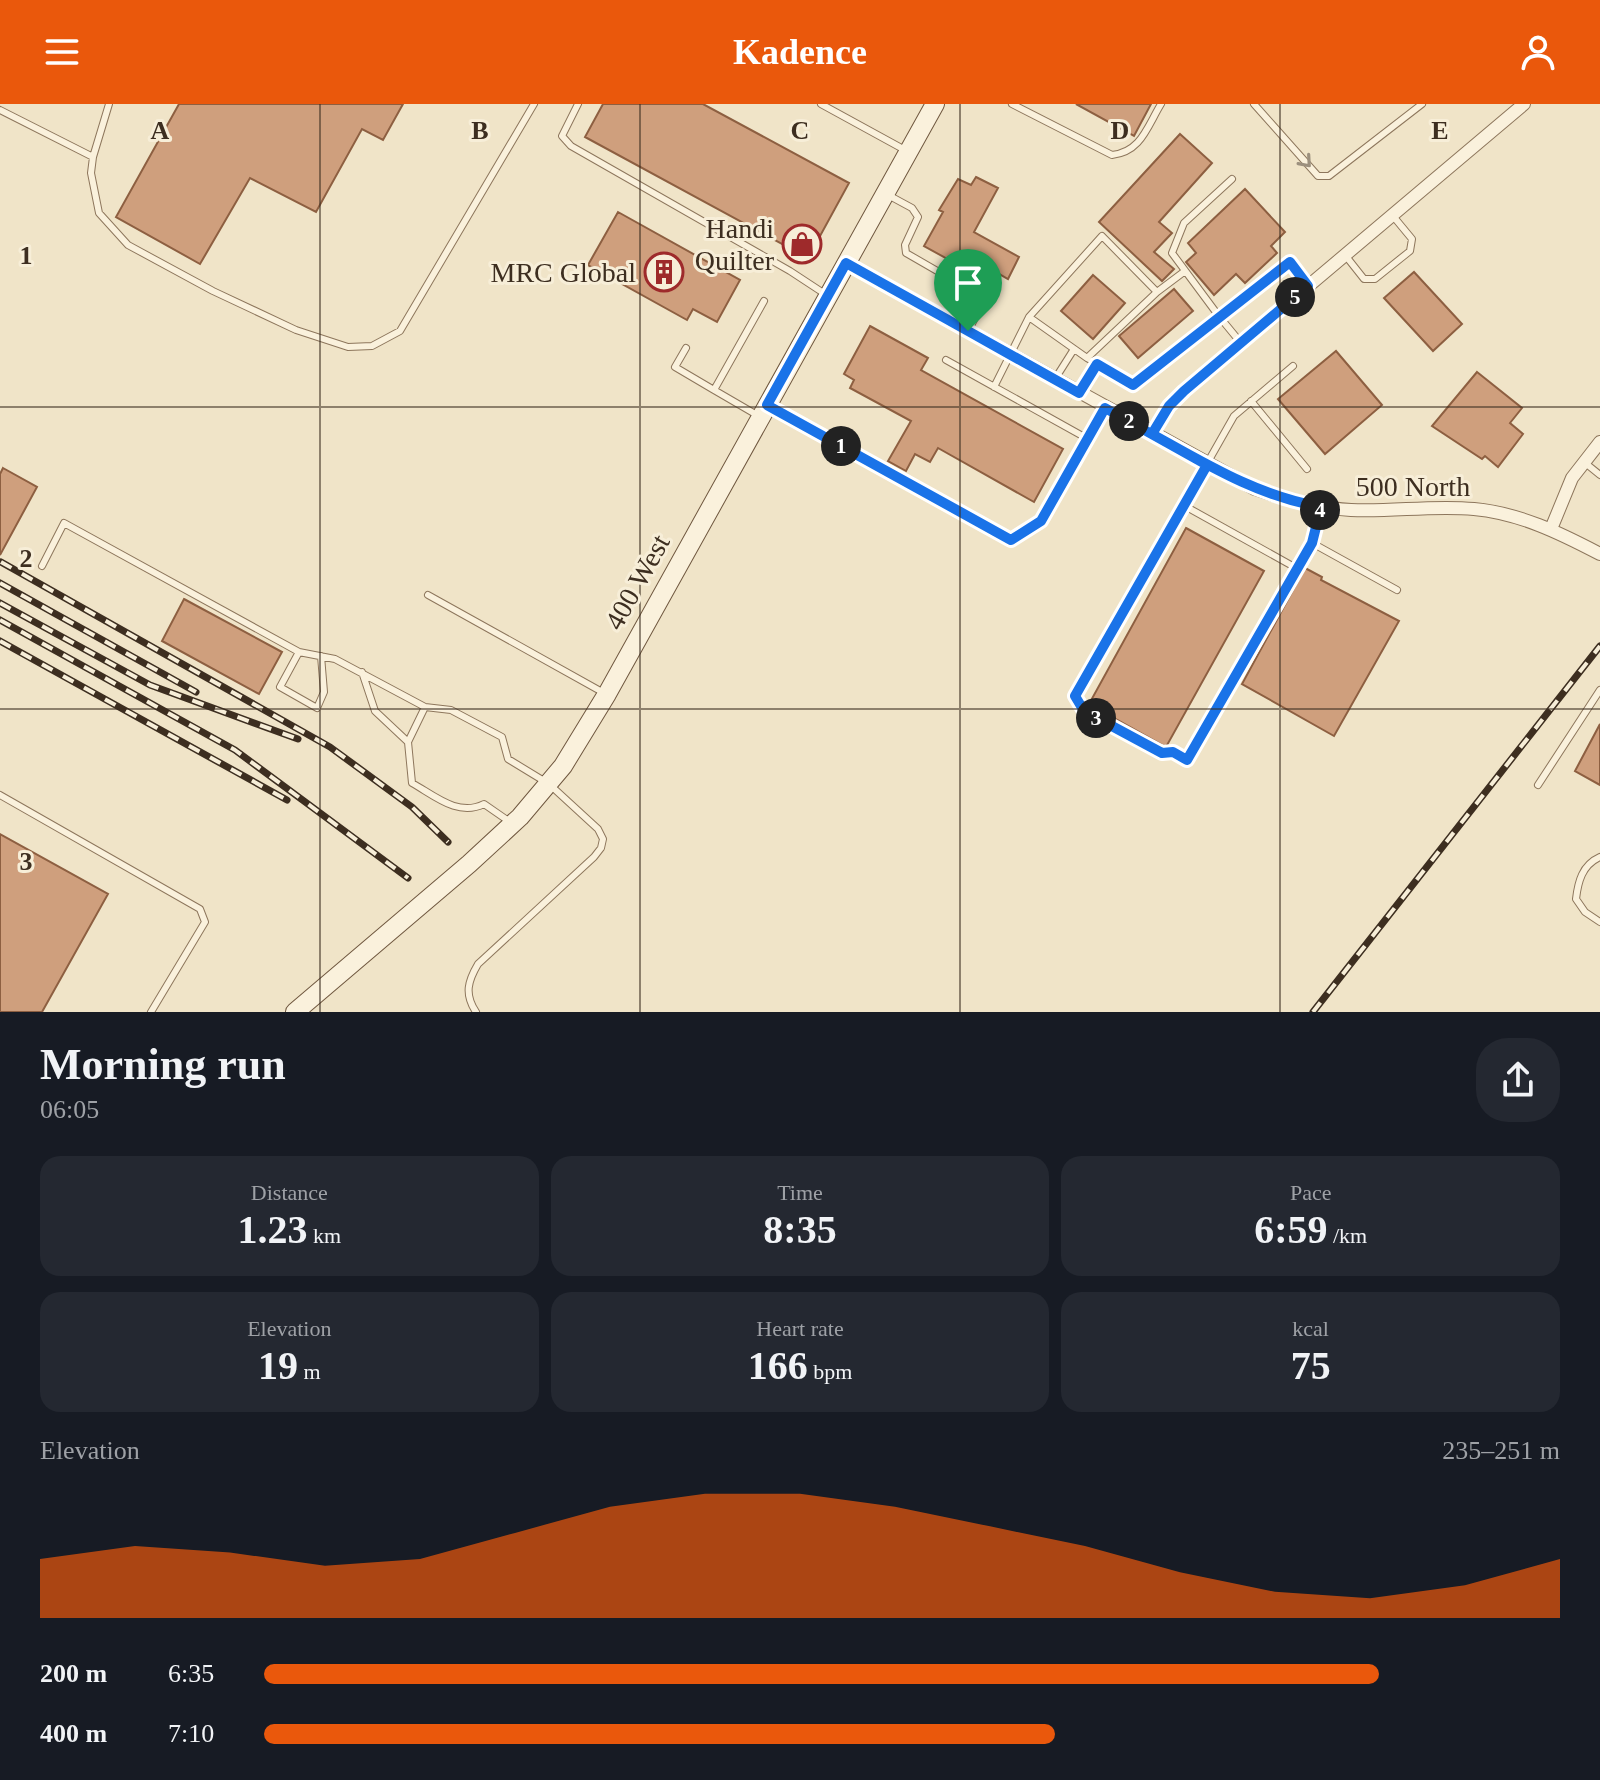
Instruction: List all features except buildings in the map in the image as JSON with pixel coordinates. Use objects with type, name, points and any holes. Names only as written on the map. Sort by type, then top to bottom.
[{"type":"street","name":"400 West","points":[[295,1012],[513,824],[574,750],[935,104]]},
{"type":"street","points":[[1152,434],[1175,400],[1524,104]]},
{"type":"street","name":"500 North","points":[[846,263],[1255,489],[1321,507],[1353,510],[1475,509],[1509,515],[1551,529],[1600,554]]},
{"type":"street","points":[[1551,529],[1572,478],[1600,442]]},
{"type":"lane","points":[[109,104],[91,173],[99,213],[128,245],[213,291],[296,330],[348,347],[372,346],[400,331],[534,104]]},
{"type":"lane","points":[[578,104],[562,136],[571,146],[790,271],[828,296]]},
{"type":"lane","points":[[821,104],[908,152]]},
{"type":"lane","points":[[1012,104],[1112,155],[1126,154],[1137,144],[1161,104]]},
{"type":"lane","points":[[1254,104],[1318,176],[1329,176],[1422,104]]},
{"type":"lane","points":[[0,110],[93,157]]},
{"type":"lane","points":[[1232,179],[1184,223],[1172,253],[1241,343]]},
{"type":"lane","points":[[885,193],[912,208],[918,217],[905,245],[906,253],[977,294],[980,308],[968,331]]},
{"type":"lane","points":[[1345,255],[1364,279],[1375,279],[1410,251],[1412,239],[1392,215]]},
{"type":"lane","points":[[994,387],[1029,317],[1102,236],[1157,292]]},
{"type":"lane","points":[[1029,317],[1087,358],[1133,385],[1218,315],[1290,262],[1308,286]]},
{"type":"lane","points":[[1087,358],[1157,292],[1185,271]]},
{"type":"lane","points":[[714,390],[764,301]]},
{"type":"lane","points":[[686,348],[675,367],[714,390],[764,411],[1011,540],[1041,521],[1105,408]]},
{"type":"lane","points":[[1055,379],[1074,349]]},
{"type":"lane","points":[[946,360],[1088,439]]},
{"type":"lane","points":[[1079,393],[1097,364]]},
{"type":"lane","points":[[1293,366],[1234,416],[1075,696],[1084,711],[1162,753],[1173,752],[1187,760],[1312,543],[1321,507]]},
{"type":"lane","points":[[1251,401],[1307,469]]},
{"type":"lane","points":[[1584,462],[1600,475]]},
{"type":"lane","points":[[1183,505],[1298,569]]},
{"type":"lane","points":[[42,566],[64,523],[299,652],[335,659],[425,707],[451,710],[502,737],[508,759],[549,784],[598,829],[603,839],[594,857],[478,964],[467,992],[476,1012]]},
{"type":"lane","points":[[1312,543],[1397,590]]},
{"type":"lane","points":[[428,595],[607,694]]},
{"type":"lane","points":[[299,652],[280,687],[317,708],[324,692],[321,656]]},
{"type":"lane","points":[[362,672],[375,711],[408,742]]},
{"type":"lane","points":[[1538,785],[1600,690]]},
{"type":"lane","points":[[425,707],[408,742],[412,783],[461,810],[473,810],[484,804],[513,824]]},
{"type":"lane","points":[[0,795],[200,909],[205,922],[151,1012]]},
{"type":"lane","points":[[1600,857],[1592,861],[1578,880],[1576,899],[1585,912],[1600,922]]},
{"type":"railway","points":[[1,562],[330,747],[412,807],[448,842]]},
{"type":"railway","points":[[0,583],[196,692]]},
{"type":"railway","points":[[0,603],[150,685],[298,739]]},
{"type":"railway","points":[[0,620],[235,750],[408,878]]},
{"type":"railway","points":[[0,641],[287,800]]},
{"type":"railway","points":[[1313,1012],[1600,646]]},
{"type":"place","name":"Handi Quilter","points":[[802,244]]},
{"type":"place","name":"MRC Global","points":[[664,272]]},
{"type":"route","points":[[1290,262],[1308,286],[1184,391],[1163,414],[1152,434],[1255,489],[1321,507],[1312,543],[1187,760],[1173,752],[1162,753],[1084,711],[1075,696],[1207,465],[1105,408],[1041,521],[1011,540],[767,405],[846,263],[968,331],[1079,393],[1097,364],[1133,385],[1218,315],[1290,262]]}]
